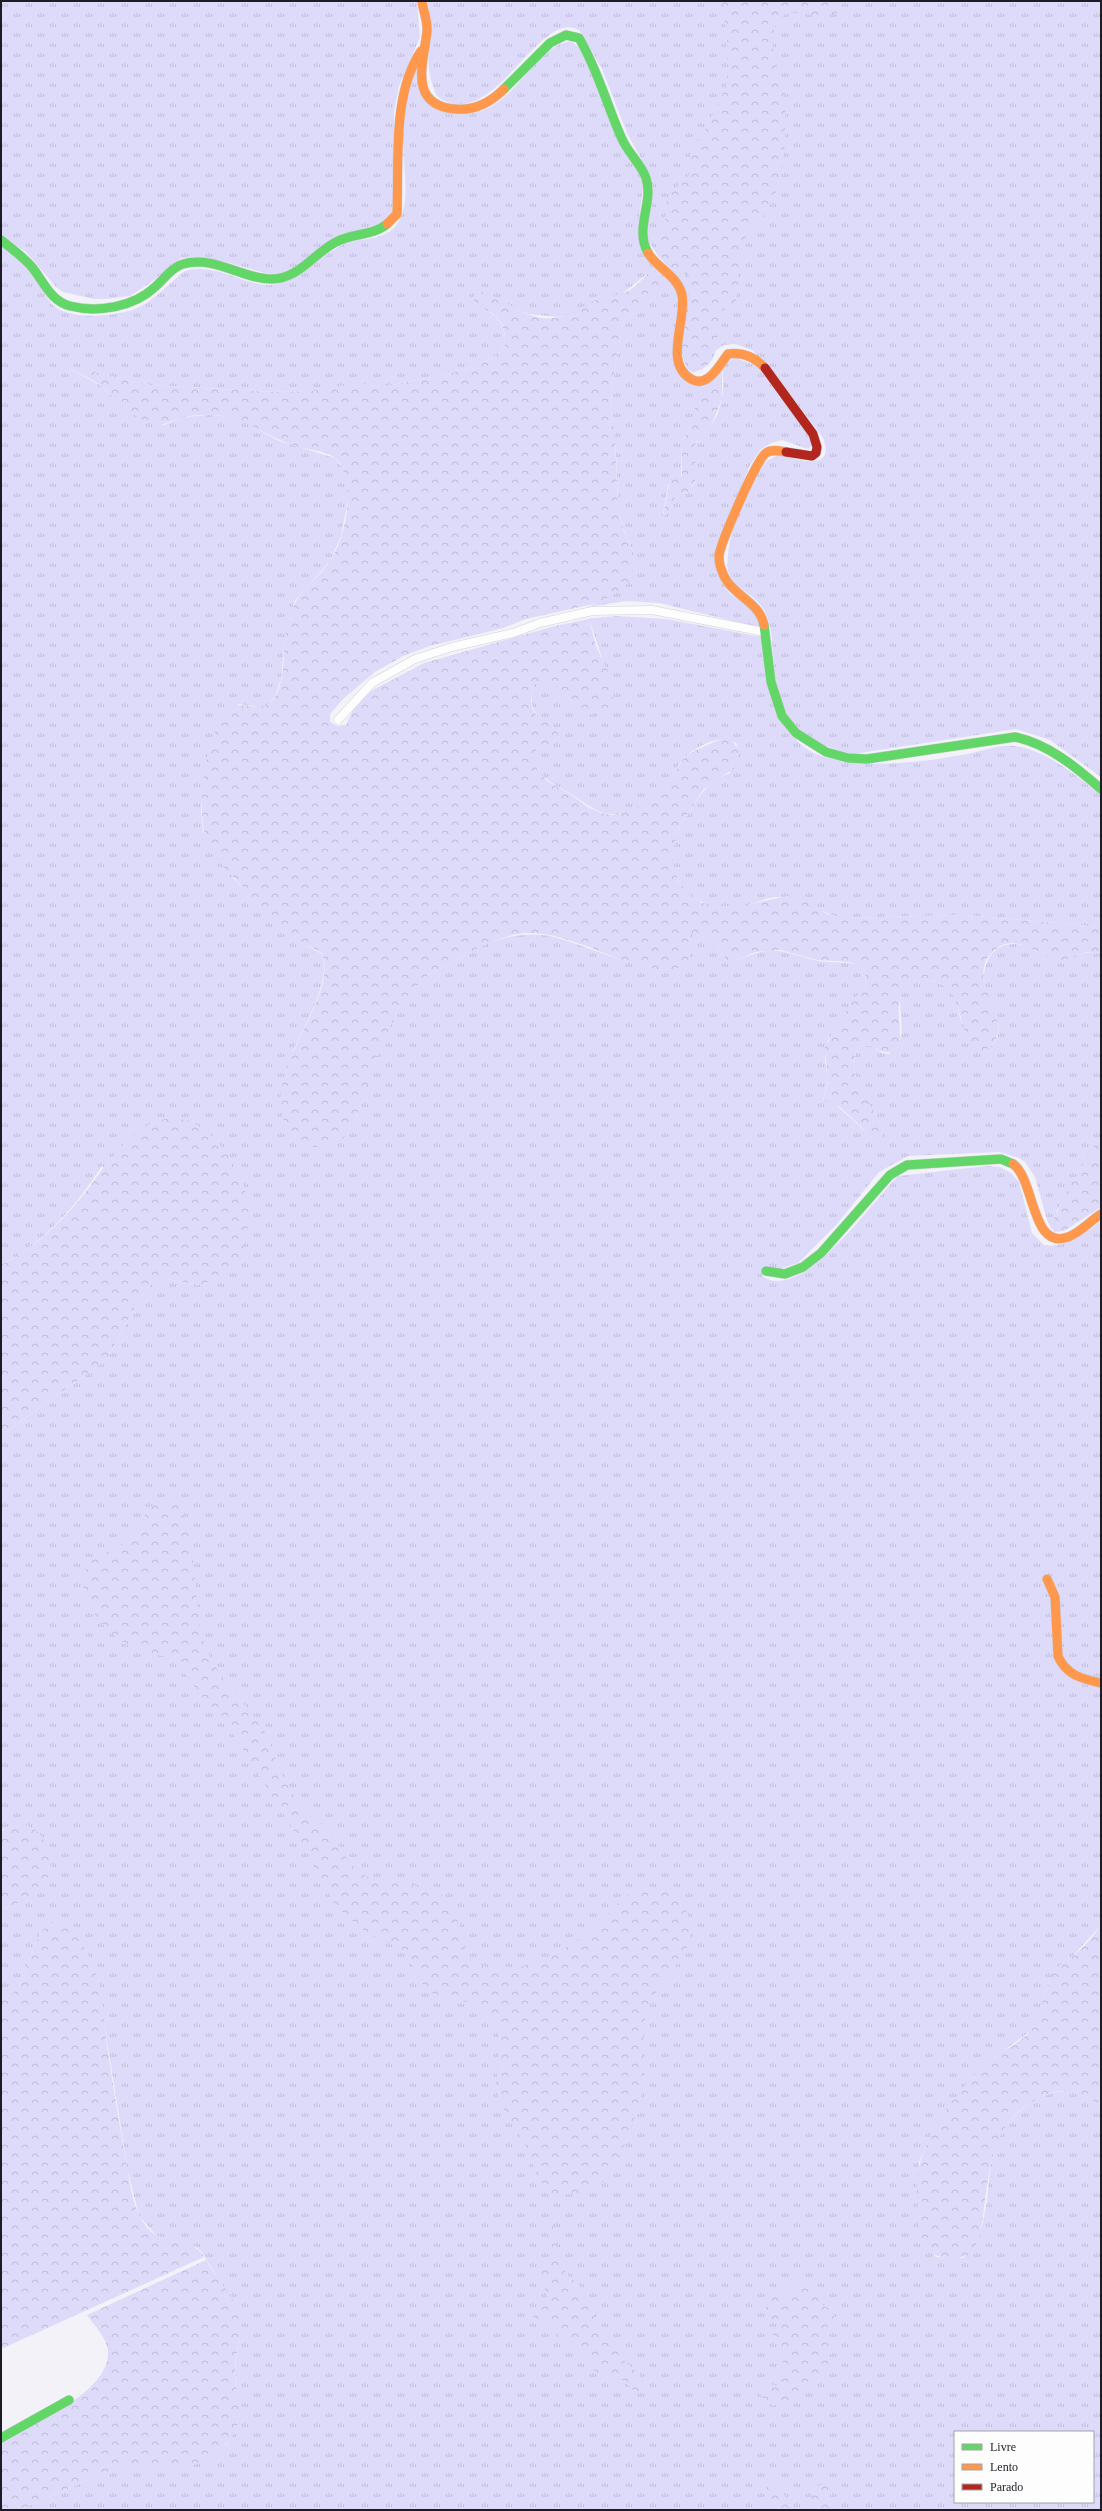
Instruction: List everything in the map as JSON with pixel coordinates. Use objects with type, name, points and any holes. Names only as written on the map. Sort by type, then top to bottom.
[{"type":"street","points":[[422,1],[427,26],[423,48],[421,79],[429,97],[441,106],[472,109],[491,102],[559,38],[573,36],[579,38],[597,73],[628,153],[645,175],[647,182],[647,197],[642,228],[645,249],[676,281],[681,289],[683,305],[677,354],[681,367],[691,380],[697,382],[711,376],[728,354],[743,353],[754,358],[763,366],[813,434],[817,447],[816,453],[812,456],[774,450],[760,458],[753,470],[720,549],[720,566],[728,587],[757,608],[765,632],[770,683],[782,717],[792,730],[822,750],[858,759],[968,746],[1003,736],[1022,738],[1045,749],[1101,789]]},
{"type":"street","points":[[1,240],[17,252],[30,266],[53,297],[69,306],[108,308],[125,305],[152,290],[176,268],[193,263],[204,263],[264,279],[286,276],[332,243],[345,237],[379,230],[386,226],[397,214],[402,95],[411,66],[423,48]]},
{"type":"street","points":[[338,720],[372,683],[415,659],[452,647],[513,633],[540,623],[592,611],[652,610],[765,632]]},
{"type":"street","points":[[766,1271],[774,1275],[785,1276],[798,1270],[814,1259],[848,1224],[875,1188],[894,1169],[907,1165],[1001,1159],[1012,1163],[1019,1169],[1026,1180],[1037,1220],[1043,1231],[1050,1237],[1058,1239],[1068,1237],[1101,1214]]},
{"type":"street","points":[[1047,1579],[1055,1597],[1058,1656],[1061,1666],[1065,1671],[1101,1683]]},
{"type":"street","points":[[1,2438],[69,2400]]},
{"type":"green space","points":[[1,1],[417,1],[420,37],[399,86],[394,111],[394,197],[391,219],[306,260],[285,274],[268,274],[226,262],[198,257],[181,258],[150,283],[130,296],[94,299],[63,292],[56,287],[26,252],[1,236]]},
{"type":"green space","points":[[428,1],[1101,1],[1101,777],[1050,740],[1016,729],[853,754],[815,741],[802,733],[792,722],[784,710],[779,695],[775,677],[769,622],[758,602],[730,579],[728,552],[736,519],[743,502],[750,486],[765,463],[778,455],[803,460],[819,460],[824,456],[826,449],[823,438],[769,366],[752,350],[735,344],[724,345],[715,351],[703,369],[693,372],[687,365],[682,355],[678,327],[676,275],[658,256],[647,239],[646,168],[627,133],[602,69],[580,31],[565,28],[549,36],[496,87],[477,100],[457,104],[437,96],[432,85],[428,61]]},
{"type":"green space","points":[[722,1],[843,1],[842,8],[830,15],[812,15],[789,12],[779,20],[774,30],[774,54],[785,102],[785,143],[782,171],[774,197],[768,209],[744,240],[740,259],[736,300],[733,305],[720,313],[714,356],[710,363],[693,372],[688,368],[684,361],[682,340],[686,302],[692,281],[687,274],[671,270],[666,265],[659,251],[657,239],[665,223],[667,200],[670,193],[689,175],[692,147],[705,130],[726,87],[728,70],[727,37]]},
{"type":"green space","points":[[571,41],[581,49],[641,176],[643,186],[638,230],[679,296],[675,355],[701,385],[691,429],[682,440],[681,476],[668,485],[662,520],[674,498],[688,492],[695,480],[694,449],[698,439],[710,427],[718,413],[723,389],[722,365],[735,358],[756,365],[807,429],[812,445],[809,449],[782,440],[771,443],[761,449],[750,465],[720,540],[721,582],[730,594],[750,606],[762,628],[659,603],[627,601],[587,607],[598,603],[634,554],[623,528],[618,507],[616,452],[611,410],[612,386],[623,322],[626,318],[636,313],[649,272],[622,294],[596,300],[573,314],[557,317],[528,314],[477,291],[485,310],[491,313],[502,326],[505,338],[503,351],[484,362],[456,372],[382,387],[363,384],[310,391],[274,392],[150,385],[65,366],[103,387],[114,399],[138,417],[164,425],[183,417],[209,415],[227,416],[241,420],[279,441],[335,458],[344,470],[348,484],[348,500],[341,536],[330,561],[294,602],[286,629],[281,679],[275,696],[269,704],[261,707],[239,704],[222,716],[215,733],[203,789],[201,811],[203,831],[233,878],[300,942],[322,954],[324,965],[320,990],[310,1016],[293,1051],[356,1118],[374,1064],[390,1025],[410,992],[422,980],[437,970],[483,945],[506,938],[530,935],[554,937],[615,958],[663,969],[675,967],[690,955],[690,935],[695,931],[716,940],[726,961],[736,960],[767,951],[781,951],[812,960],[857,964],[862,966],[865,971],[866,984],[827,1042],[825,1060],[828,1081],[823,1100],[834,1103],[864,1130],[884,1126],[865,1098],[859,1086],[855,1074],[854,1063],[856,1053],[863,1045],[872,1046],[883,1053],[889,1054],[897,1045],[900,1039],[901,1031],[900,1002],[904,985],[911,980],[922,979],[930,980],[945,986],[951,991],[956,999],[963,1025],[985,1051],[993,1044],[998,1036],[999,1029],[987,996],[984,979],[987,962],[997,949],[1012,944],[1022,945],[1059,960],[1083,953],[1101,953],[1101,1135],[1057,1210],[1052,1230],[1047,1220],[1035,1177],[1025,1162],[1019,1158],[999,1152],[908,1156],[879,1172],[837,1224],[798,1263],[779,1269],[766,1266],[762,1276],[778,1281],[796,1276],[816,1264],[854,1226],[898,1176],[987,1166],[1000,1167],[1011,1173],[1019,1182],[1032,1233],[1044,1245],[1068,1242],[1075,1239],[1101,1221],[1101,1925],[1073,1956],[1056,1969],[1048,1983],[1037,2021],[1029,2032],[996,2056],[973,2077],[945,2113],[929,2139],[919,2162],[921,2239],[936,2257],[964,2258],[980,2233],[985,2211],[991,2162],[995,2147],[1001,2133],[1012,2119],[1032,2102],[1047,2095],[1059,2092],[1074,2092],[1101,2104],[1101,2510],[19,2510],[114,2469],[130,2466],[186,2466],[199,2463],[211,2457],[227,2444],[237,2424],[239,2412],[235,2369],[239,2336],[226,2291],[201,2251],[196,2247],[167,2240],[156,2235],[139,2216],[128,2172],[97,1979],[51,1922],[43,1929],[37,1940],[23,1977],[17,1988],[10,1996],[1,2000],[1,1911],[34,1893],[45,1884],[50,1874],[50,1859],[4,1829],[1,1831],[1,1436],[107,1359],[140,1298],[151,1285],[167,1279],[199,1285],[102,1166],[82,1195],[45,1235],[31,1246],[1,1265],[1,243],[27,265],[52,304],[60,310],[83,315],[110,315],[134,309],[154,298],[183,272],[195,269],[207,269],[266,285],[286,281],[303,272],[342,245],[381,236],[393,229],[399,221],[403,211],[406,188],[403,144],[405,108],[409,84],[418,61],[432,106],[447,113],[464,114],[482,111],[497,103],[510,92],[544,56],[556,46]]},
{"type":"green space","points":[[649,272],[661,285],[642,310],[626,318],[623,322],[612,386],[611,410],[615,438],[618,507],[623,529],[634,554],[635,562],[629,582],[616,593],[598,603],[526,619],[503,628],[430,646],[403,656],[375,672],[343,699],[330,714],[330,722],[337,726],[346,725],[355,706],[371,691],[424,663],[555,626],[589,619],[596,646],[614,685],[612,704],[602,713],[592,715],[573,703],[555,686],[545,682],[535,684],[531,697],[532,707],[541,719],[554,728],[558,734],[559,741],[536,749],[537,769],[547,781],[570,794],[588,807],[601,813],[612,815],[623,813],[638,806],[667,785],[684,758],[694,751],[723,738],[733,740],[739,754],[736,767],[703,790],[678,829],[672,858],[678,881],[689,894],[702,903],[719,906],[742,906],[787,896],[808,902],[827,914],[842,918],[965,915],[1101,927],[1101,953],[1083,953],[1068,959],[1059,960],[1020,944],[1012,943],[996,949],[986,961],[983,974],[996,1015],[998,1029],[995,1041],[985,1051],[974,1049],[969,1043],[956,1001],[944,986],[934,981],[920,979],[909,982],[904,988],[900,999],[900,1037],[897,1050],[892,1052],[883,1052],[872,1046],[863,1045],[856,1053],[854,1063],[860,1087],[886,1129],[882,1137],[871,1136],[840,1107],[823,1100],[828,1084],[825,1047],[849,1006],[866,984],[865,971],[862,966],[848,962],[817,960],[780,950],[756,952],[729,963],[726,961],[716,940],[695,932],[690,935],[689,959],[681,967],[670,970],[656,969],[625,961],[573,941],[555,936],[527,933],[509,936],[493,941],[477,949],[433,972],[421,981],[407,998],[396,1015],[387,1034],[349,1133],[331,1145],[314,1147],[307,1145],[295,1138],[287,1130],[283,1118],[281,1097],[285,1075],[293,1053],[321,990],[325,971],[322,953],[281,932],[255,900],[220,862],[210,848],[205,835],[202,818],[203,781],[211,743],[223,714],[229,708],[235,706],[263,706],[275,697],[282,679],[286,629],[291,610],[301,594],[324,569],[336,551],[345,525],[348,496],[347,482],[343,470],[334,457],[319,451],[298,447],[287,443],[233,418],[199,415],[184,417],[163,424],[150,423],[140,419],[125,409],[99,384],[63,365],[150,385],[274,392],[310,391],[363,384],[382,387],[456,372],[484,362],[503,351],[505,335],[502,324],[495,315],[474,302],[474,292],[486,293],[527,314],[538,317],[556,318],[564,316],[596,300],[624,293],[636,285]]},
{"type":"green space","points":[[722,365],[722,399],[711,426],[696,442],[694,456],[697,474],[694,483],[690,491],[676,496],[662,521],[670,479],[674,476],[682,476],[682,440],[691,429],[697,396],[701,385]]},
{"type":"green space","points":[[616,616],[666,619],[762,637],[762,646],[766,664],[795,739],[814,753],[833,759],[855,763],[879,764],[927,760],[968,754],[1001,746],[1014,746],[1032,750],[1064,767],[1101,795],[1101,927],[965,915],[842,918],[797,900],[788,898],[774,897],[746,905],[726,907],[706,904],[693,897],[680,883],[673,865],[673,845],[677,831],[704,791],[717,780],[730,773],[737,744],[732,740],[717,740],[709,742],[694,750],[683,759],[667,785],[661,791],[637,807],[627,812],[618,814],[602,812],[588,805],[544,778],[537,766],[535,758],[536,749],[545,744],[551,744],[554,728],[542,720],[534,710],[532,705],[532,692],[535,684],[541,682],[551,683],[561,690],[574,704],[602,658],[589,619],[584,619]]},
{"type":"green space","points":[[172,1117],[193,1122],[209,1133],[225,1151],[238,1172],[247,1196],[249,1219],[244,1248],[233,1269],[217,1279],[199,1285],[167,1279],[151,1285],[140,1298],[107,1359],[1,1436],[1,1265],[26,1250],[49,1232],[79,1200],[115,1154],[131,1137],[149,1125]]},
{"type":"green space","points":[[1101,1135],[1101,1207],[1064,1231],[1054,1232],[1051,1226],[1064,1196]]},
{"type":"green space","points":[[168,1500],[176,1504],[184,1514],[188,1527],[194,1562],[198,1615],[204,1642],[209,1655],[232,1690],[263,1728],[283,1777],[294,1795],[307,1811],[325,1826],[350,1863],[361,1873],[380,1881],[422,1886],[441,1894],[451,1905],[465,1946],[471,1958],[482,1966],[498,1969],[531,1964],[558,1952],[590,1931],[619,1902],[636,1891],[646,1889],[665,1892],[674,1896],[682,1904],[689,1920],[690,1935],[686,1949],[679,1962],[651,2001],[646,2015],[643,2039],[644,2080],[639,2105],[621,2154],[605,2180],[597,2187],[583,2192],[556,2195],[546,2189],[538,2177],[525,2144],[499,2102],[496,2084],[500,2044],[498,2029],[491,2018],[468,2002],[454,2000],[431,1993],[423,1985],[405,1951],[366,1932],[346,1916],[334,1903],[308,1853],[235,1737],[215,1714],[176,1662],[171,1658],[143,1652],[127,1645],[109,1631],[92,1609],[86,1597],[83,1585],[84,1573],[90,1563],[100,1555],[121,1546],[131,1538],[138,1529],[149,1507]]},
{"type":"green space","points":[[16,1826],[28,1826],[41,1836],[49,1853],[50,1871],[48,1879],[40,1890],[1,1911],[1,1831]]},
{"type":"green space","points":[[51,1922],[68,1928],[75,1935],[82,1943],[96,1971],[101,1996],[119,2124],[131,2188],[139,2215],[149,2229],[156,2235],[189,2245],[200,2252],[204,2257],[1,2349],[1,2000],[10,1996],[17,1988],[23,1977],[37,1940],[43,1929]]},
{"type":"green space","points":[[1101,1925],[1101,2104],[1077,2093],[1060,2091],[1035,2100],[1024,2107],[1012,2118],[997,2143],[989,2171],[980,2233],[978,2242],[974,2249],[967,2255],[956,2258],[940,2256],[931,2252],[925,2246],[921,2237],[917,2194],[918,2175],[922,2156],[931,2136],[941,2117],[954,2099],[982,2067],[1019,2041],[1030,2031],[1038,2017],[1048,1985],[1055,1970],[1081,1949]]},
{"type":"green space","points":[[552,2225],[555,2228],[556,2252],[567,2275],[579,2285],[587,2305],[593,2311],[606,2339],[618,2344],[622,2358],[640,2377],[643,2386],[642,2391],[635,2392],[623,2380],[605,2377],[593,2370],[588,2361],[569,2343],[558,2337],[547,2322],[534,2320],[532,2312],[548,2304],[546,2293],[542,2284],[541,2274],[546,2261],[554,2257],[548,2242],[549,2228]]},
{"type":"green space","points":[[206,2260],[235,2304],[239,2318],[235,2369],[239,2411],[236,2428],[227,2443],[215,2455],[189,2466],[114,2469],[19,2510],[1,2510],[1,2442],[67,2406],[97,2380],[105,2366],[108,2351],[107,2346],[103,2337],[87,2315]]},
{"type":"green space","points":[[793,2281],[812,2289],[819,2290],[818,2298],[823,2300],[823,2305],[832,2311],[834,2316],[824,2333],[829,2345],[829,2361],[823,2374],[813,2385],[783,2403],[773,2406],[761,2396],[759,2388],[763,2382],[778,2386],[778,2373],[783,2363],[779,2348],[782,2340],[775,2338],[772,2333],[778,2323],[770,2318],[765,2309],[773,2296],[777,2297],[782,2292],[787,2291],[790,2295],[794,2295]]},
{"type":"green space","points":[[777,2480],[784,2495],[795,2510],[771,2510],[769,2507],[766,2501],[767,2485]]},
{"type":"green space","points":[[831,2480],[830,2506],[833,2510],[813,2510],[811,2489]]},
{"type":"traffic: fast","points":[[504,89],[550,43],[566,35],[579,38],[592,63],[622,139],[646,178],[648,197],[643,225],[643,234],[644,244],[648,253]]},
{"type":"traffic: fast","points":[[1,240],[31,266],[57,300],[70,306],[92,309],[115,307],[137,299],[155,287],[175,268],[183,264],[194,262],[217,265],[261,278],[282,278],[306,265],[336,242],[349,237],[375,231],[387,224]]},
{"type":"traffic: fast","points":[[764,625],[771,682],[782,716],[796,733],[826,752],[848,758],[867,759],[1015,737],[1039,745],[1061,757],[1101,789]]},
{"type":"traffic: fast","points":[[766,1271],[785,1274],[803,1267],[821,1253],[890,1175],[907,1165],[1001,1159],[1013,1164]]},
{"type":"traffic: fast","points":[[1,2438],[69,2400]]},
{"type":"traffic: slow","points":[[422,1],[427,27],[422,80],[424,90],[430,99],[440,106],[455,109],[469,109],[488,102],[504,89]]},
{"type":"traffic: slow","points":[[387,224],[397,214],[399,130],[405,87],[412,68],[421,51]]},
{"type":"traffic: slow","points":[[648,253],[672,277],[680,288],[683,305],[677,352],[678,363],[683,372],[691,379],[703,381],[713,374],[728,354],[748,356],[753,358],[765,368]]},
{"type":"traffic: slow","points":[[764,625],[761,616],[756,609],[737,592],[726,579],[721,568],[719,556],[740,502],[761,458],[766,453],[771,451],[786,452]]},
{"type":"traffic: slow","points":[[1013,1164],[1020,1172],[1026,1184],[1040,1224],[1047,1234],[1056,1238],[1068,1237],[1077,1233],[1101,1214]]},
{"type":"traffic: slow","points":[[1047,1579],[1055,1597],[1058,1656],[1061,1662],[1065,1668],[1075,1675],[1087,1680],[1101,1683]]},
{"type":"traffic: jam","points":[[765,368],[813,434],[817,447],[816,453],[812,456],[786,452]]}]
